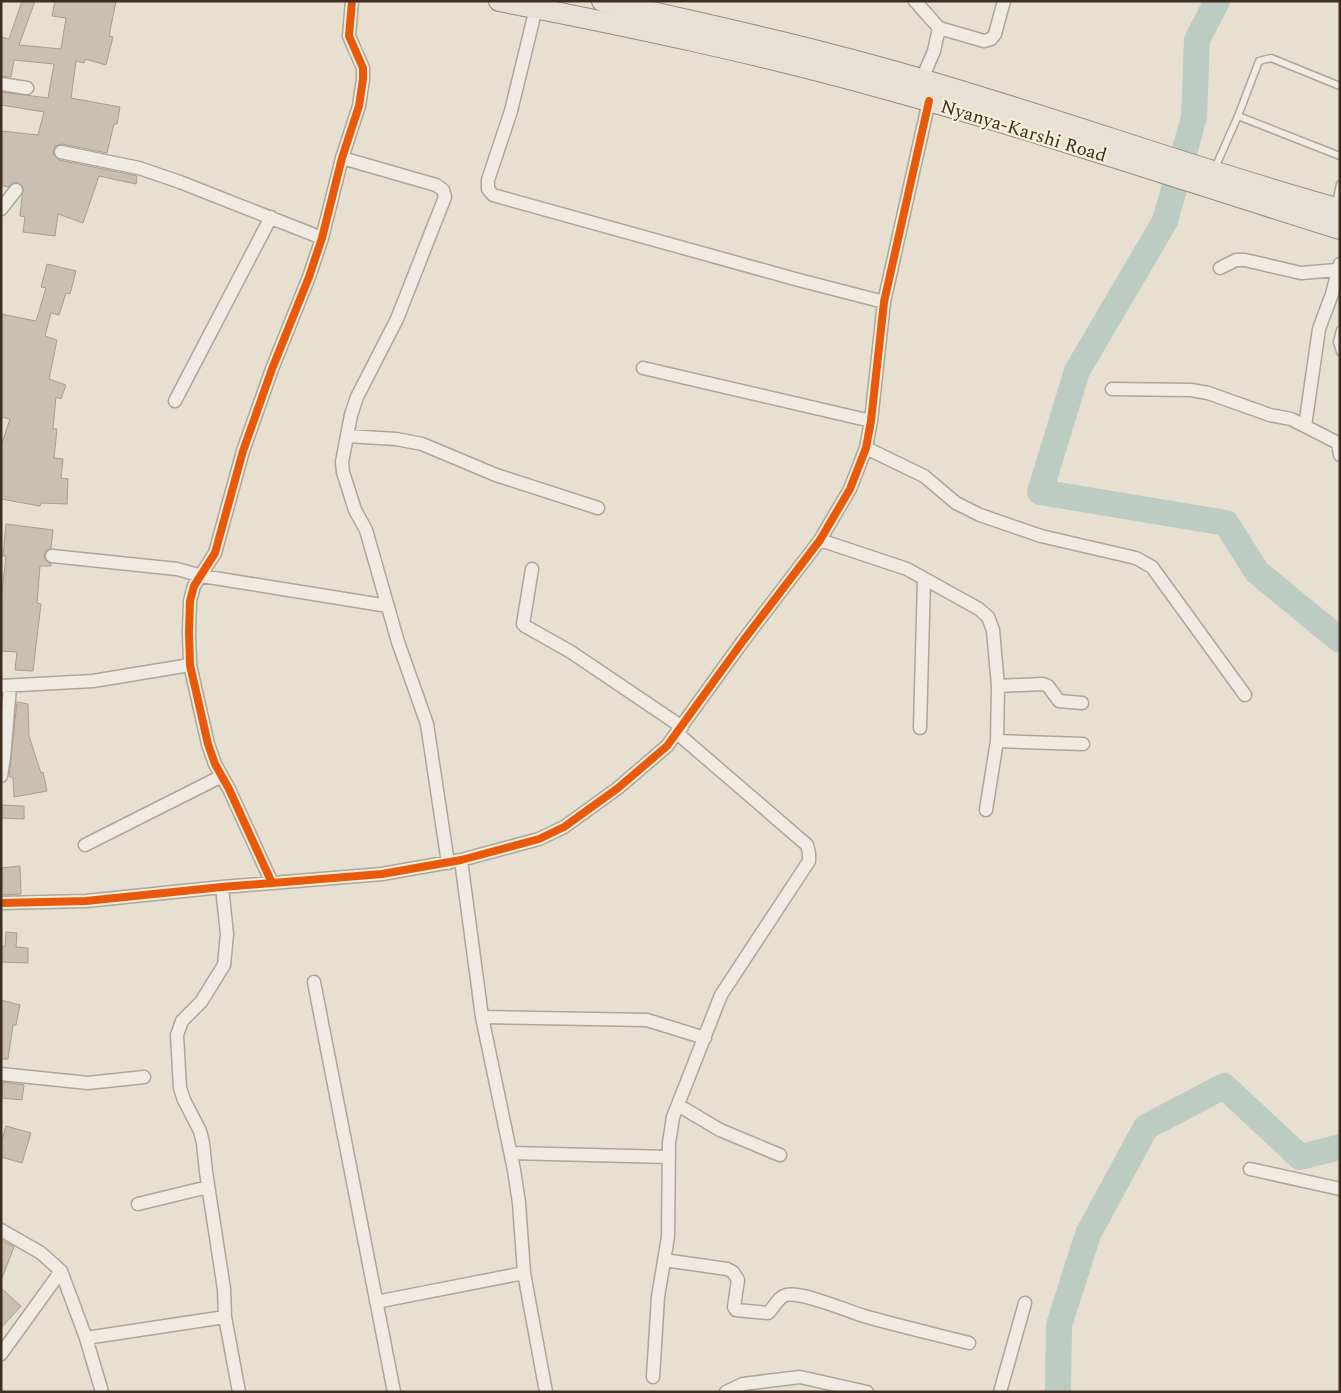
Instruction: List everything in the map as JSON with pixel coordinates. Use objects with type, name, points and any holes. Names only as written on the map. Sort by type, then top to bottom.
[{"type":"main road","name":"Nyanya-Karshi Road","points":[[499,1],[777,60],[929,101],[1340,229]]},
{"type":"main road","name":"Nyanya-Karshi Road","points":[[602,1],[793,45],[922,79],[1213,172],[1337,208]]},
{"type":"street","points":[[272,883],[215,764],[208,744],[190,665],[190,601],[194,586],[215,553],[243,452],[272,369],[309,277],[322,238],[342,158],[359,106],[363,68],[349,36],[352,1]]},
{"type":"street","points":[[916,1],[939,28],[984,41],[991,39],[995,34],[1004,1]]},
{"type":"street","points":[[536,8],[511,111],[488,180],[488,189],[493,195],[884,302]]},
{"type":"street","points":[[922,79],[934,51],[939,28]]},
{"type":"street","points":[[1,84],[27,88]]},
{"type":"street","points":[[1,903],[86,901],[222,887],[382,874],[461,860],[540,840],[564,827],[618,788],[667,746],[743,641],[820,540],[850,489],[866,448],[871,421],[884,302],[929,101]]},
{"type":"street","points":[[61,152],[139,168],[322,238]]},
{"type":"street","points":[[342,158],[436,185],[443,190],[445,197],[397,319],[357,398],[351,415],[342,462],[343,472],[355,510],[366,530],[398,642],[427,724],[448,862]]},
{"type":"street","points":[[1,209],[16,190]]},
{"type":"street","points":[[175,401],[271,218]]},
{"type":"street","points":[[1220,268],[1236,260],[1245,260],[1302,273],[1338,267],[1332,294],[1318,329],[1305,426]]},
{"type":"street","points":[[643,368],[871,421]]},
{"type":"street","points":[[1112,389],[1191,390],[1208,393],[1270,415],[1291,419],[1338,443],[1340,455]]},
{"type":"street","points":[[347,436],[396,439],[422,444],[496,475],[598,508]]},
{"type":"street","points":[[866,448],[924,476],[956,503],[980,515],[1040,536],[1136,558],[1152,567],[1245,694]]},
{"type":"street","points":[[820,540],[907,569],[979,609],[988,617],[994,630],[998,686],[997,741],[986,810]]},
{"type":"street","points":[[52,556],[177,569],[202,576],[388,606]]},
{"type":"street","points":[[532,569],[523,624],[571,652],[679,730],[806,845],[809,853],[809,860],[722,996],[673,1117],[669,1143],[668,1236],[658,1297],[653,1377]]},
{"type":"street","points":[[920,728],[924,579]]},
{"type":"street","points":[[1,776],[4,757],[6,687],[93,681],[190,665]]},
{"type":"street","points":[[998,686],[1043,684],[1048,686],[1059,701],[1082,703]]},
{"type":"street","points":[[997,741],[1083,744]]},
{"type":"street","points":[[85,844],[222,776]]},
{"type":"street","points":[[461,860],[482,1017],[511,1154],[519,1203],[524,1273],[546,1392]]},
{"type":"street","points":[[222,887],[227,934],[224,965],[201,1002],[182,1021],[177,1035],[180,1088],[200,1131],[203,1143],[224,1289],[225,1317],[239,1392]]},
{"type":"street","points":[[314,982],[394,1392]]},
{"type":"street","points":[[482,1017],[647,1020],[705,1038]]},
{"type":"street","points":[[1,1074],[88,1083],[144,1077]]},
{"type":"street","points":[[678,1105],[720,1130],[780,1155]]},
{"type":"street","points":[[511,1154],[669,1157]]},
{"type":"street","points":[[1250,1169],[1340,1189]]},
{"type":"street","points":[[138,1204],[208,1187]]},
{"type":"street","points":[[1,1230],[41,1253],[62,1271],[86,1338],[102,1392]]},
{"type":"street","points":[[664,1260],[726,1269],[733,1272],[738,1280],[734,1305],[736,1310],[768,1313],[780,1298],[786,1294],[798,1294],[864,1316],[969,1343]]},
{"type":"street","points":[[1,1354],[62,1271]]},
{"type":"street","points":[[376,1302],[524,1273]]},
{"type":"street","points":[[1000,1392],[1025,1303]]},
{"type":"street","points":[[86,1338],[225,1317]]},
{"type":"street","points":[[726,1392],[743,1384],[800,1377],[867,1392]]},
{"type":"lane","points":[[1213,172],[1238,116],[1259,61],[1271,58],[1340,86]]},
{"type":"lane","points":[[1238,116],[1340,156]]},
{"type":"lane","points":[[1337,208],[1340,184]]},
{"type":"lane","points":[[1340,330],[1337,342],[1340,352]]},
{"type":"building","points":[[22,1],[35,1],[19,45],[61,49],[66,18],[52,16],[55,1],[116,1],[109,36],[113,37],[106,65],[85,59],[84,63],[76,61],[71,98],[120,107],[117,124],[114,124],[107,153],[62,144],[55,146],[53,154],[59,160],[137,176],[136,184],[99,176],[83,223],[58,214],[55,236],[23,232],[25,217],[20,216],[23,187],[17,182],[8,187],[1,185],[1,131],[38,135],[44,112],[1,105],[1,92],[48,98],[54,64],[14,60],[11,77],[1,76],[1,37],[9,39]]},
{"type":"building","points":[[47,264],[76,271],[70,294],[66,293],[59,315],[51,313],[45,336],[57,340],[49,379],[66,385],[61,399],[56,397],[53,429],[57,429],[54,458],[63,459],[61,478],[68,479],[67,504],[41,503],[40,506],[1,499],[1,446],[10,419],[1,417],[1,314],[36,321],[46,288],[41,287]]},
{"type":"building","points":[[6,524],[53,530],[51,548],[46,551],[44,556],[51,566],[40,566],[37,603],[41,604],[33,671],[15,670],[17,652],[1,651],[1,601],[6,556],[3,556]]},
{"type":"building","points":[[17,702],[28,704],[29,736],[41,773],[43,772],[47,791],[14,797],[13,777],[9,777]]},
{"type":"building","points":[[1,805],[24,806],[24,819],[1,818]]},
{"type":"building","points":[[20,866],[21,894],[1,895],[1,868]]},
{"type":"building","points":[[6,932],[17,933],[16,947],[28,948],[28,963],[1,962],[1,946],[5,947]]},
{"type":"building","points":[[1,1000],[20,1005],[16,1025],[13,1025],[8,1059],[1,1059]]},
{"type":"building","points":[[3,1082],[24,1085],[22,1100],[2,1098]]},
{"type":"building","points":[[6,1126],[31,1133],[22,1163],[1,1157],[1,1144]]},
{"type":"building","points":[[1,1240],[14,1247],[2,1278],[1,1278]]},
{"type":"building","points":[[1,1288],[21,1306],[1,1328]]},
{"type":"waterway","points":[[1217,1],[1197,40],[1194,117],[1165,221],[1077,371],[1040,492],[1226,523],[1257,572],[1340,640]]},
{"type":"waterway","points":[[1058,1392],[1059,1325],[1088,1234],[1146,1127],[1224,1086],[1300,1157],[1340,1147]]},
{"type":"cycle path","points":[[272,883],[229,789],[215,764],[208,744],[190,665],[190,601],[194,586],[215,553],[243,451],[322,238],[342,158],[359,106],[363,68],[349,36],[352,1]]},
{"type":"cycle path","points":[[1,903],[86,901],[222,887],[382,874],[461,860],[539,839],[564,827],[618,788],[667,746],[743,641],[820,540],[850,489],[866,448],[871,421],[884,302],[929,101]]}]
